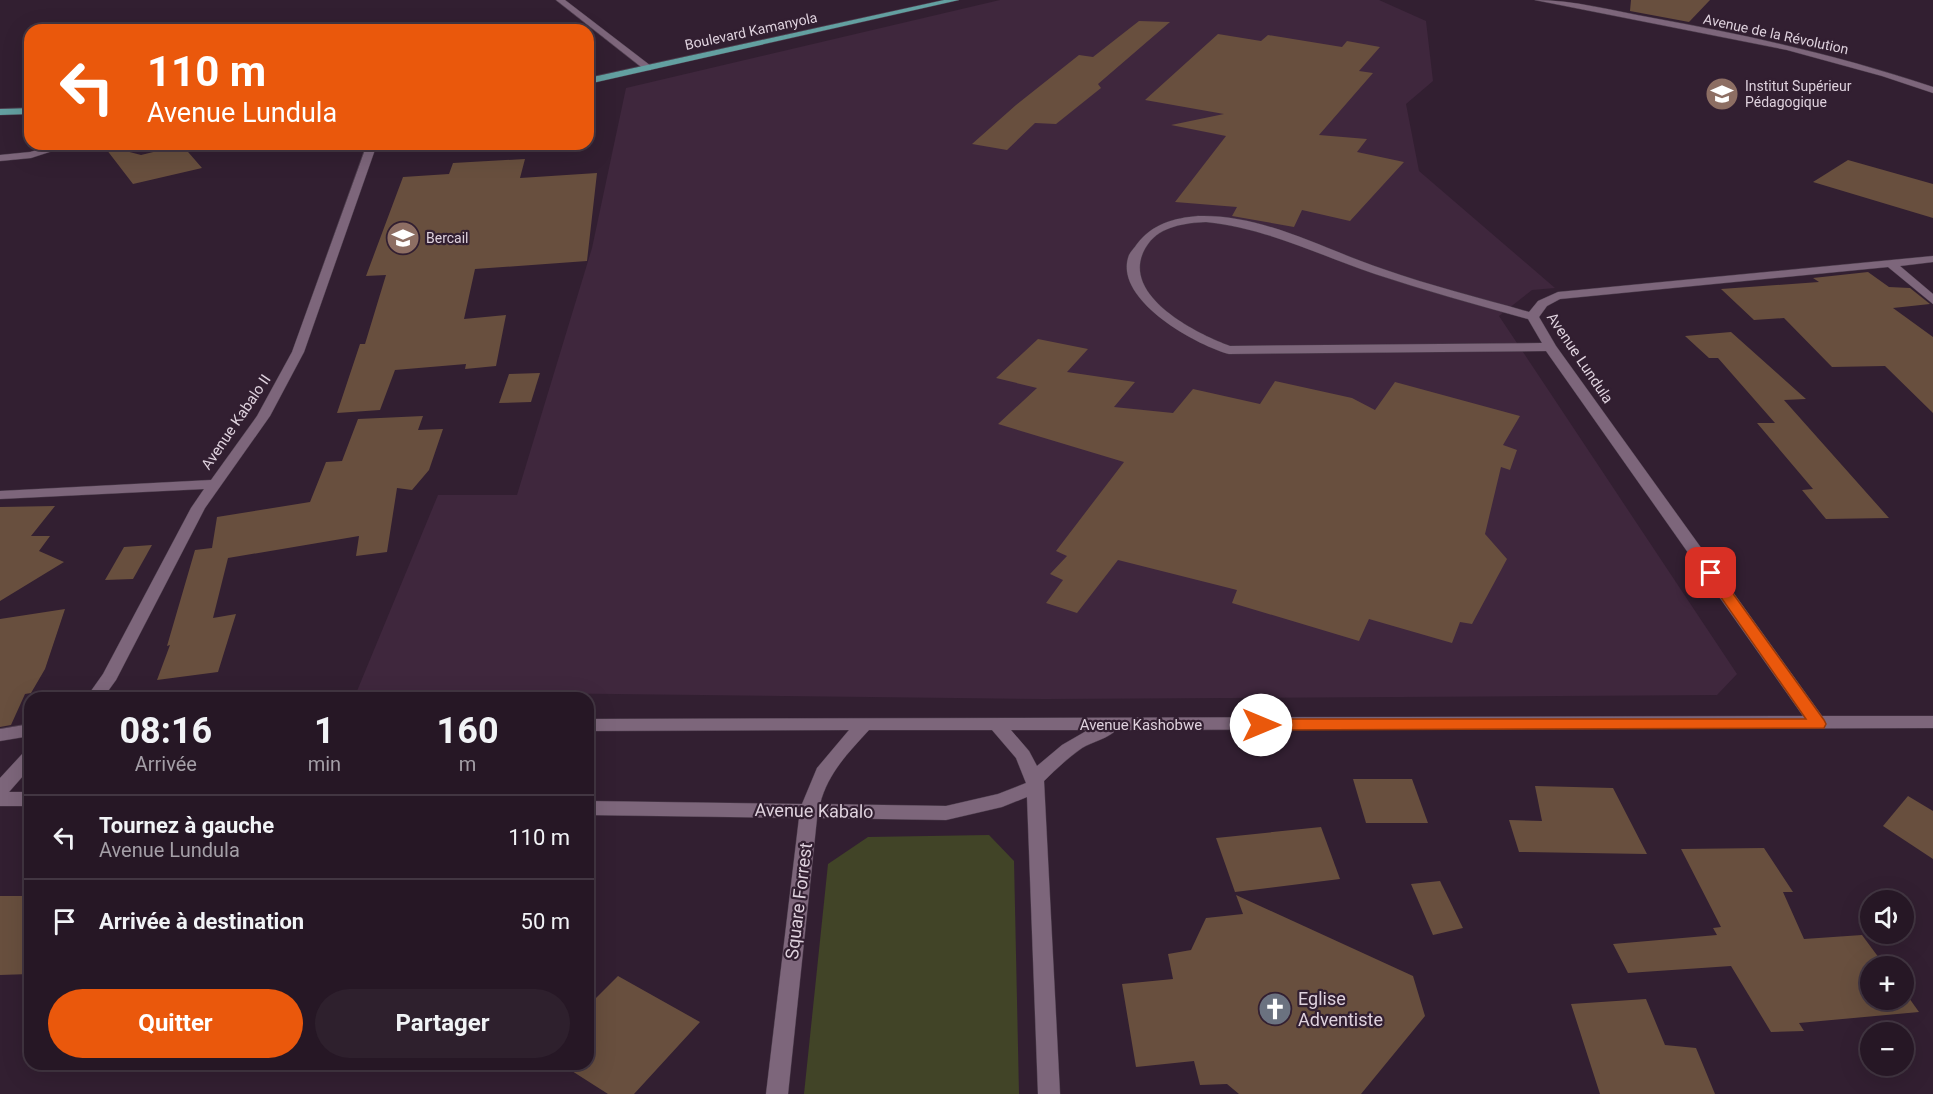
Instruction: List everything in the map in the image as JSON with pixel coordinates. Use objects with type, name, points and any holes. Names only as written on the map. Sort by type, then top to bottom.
[{"type":"main road","name":"Boulevard Kamanyola","points":[[594,79],[644,65],[927,0]]},
{"type":"main road","name":"Boulevard Kamanyola","points":[[594,72],[644,65],[955,0]]},
{"type":"main road","points":[[0,105],[24,104]]},
{"type":"main road","points":[[0,112],[24,111]]},
{"type":"street","points":[[560,0],[591,24]]},
{"type":"street","name":"Avenue de la Révolution","points":[[1539,0],[1800,51],[1871,69],[1933,90]]},
{"type":"street","points":[[594,26],[644,65]]},
{"type":"street","points":[[0,158],[31,155],[48,150]]},
{"type":"street","name":"Avenue Kabalo II","points":[[0,495],[216,484],[263,416],[298,352],[370,150]]},
{"type":"street","points":[[1533,317],[1381,272],[1257,229],[1207,219],[1172,222],[1155,231],[1143,242],[1131,264],[1134,280],[1143,295],[1205,344],[1228,350],[1550,347]]},
{"type":"street","name":"Avenue Lundula","points":[[1818,724],[1550,347],[1533,317],[1536,308],[1544,301],[1558,296],[1933,259]]},
{"type":"street","points":[[1890,262],[1933,300]]},
{"type":"street","points":[[98,692],[110,676],[198,508],[216,484]]},
{"type":"street","name":"Avenue Kashobwe","points":[[997,725],[1933,722]]},
{"type":"street","points":[[594,725],[997,725],[1023,755],[1035,783],[1049,1094]]},
{"type":"street","name":"Square Forrest","points":[[777,1094],[809,811],[815,787],[826,765],[864,725]]},
{"type":"street","points":[[1035,783],[1053,761],[1076,743],[1094,733],[1121,725]]},
{"type":"street","points":[[0,735],[24,731]]},
{"type":"street","points":[[0,790],[24,763]]},
{"type":"street","name":"Avenue Kabalo","points":[[594,808],[946,813],[992,803],[1035,783]]},
{"type":"street","points":[[0,799],[24,799]]},
{"type":"shaded area","points":[[1000,0],[1379,0],[1426,21],[1433,81],[1406,104],[1419,171],[1555,288],[1532,290],[1499,316],[1737,674],[1717,695],[1045,699],[357,691],[438,495],[517,495],[592,248],[626,88]]},
{"type":"green space","points":[[989,835],[1014,861],[1019,1094],[804,1094],[828,864],[868,837]]},
{"type":"building","points":[[1631,0],[1710,0],[1689,22],[1630,11]]},
{"type":"building","points":[[1139,21],[1170,22],[1098,84],[1101,88],[1056,124],[1035,123],[1007,150],[972,144],[1016,105],[1079,55],[1093,57]]},
{"type":"building","points":[[1218,34],[1261,41],[1268,35],[1342,47],[1347,41],[1380,47],[1359,71],[1373,73],[1319,135],[1367,139],[1357,152],[1404,162],[1350,221],[1302,210],[1294,227],[1232,216],[1237,207],[1175,202],[1226,136],[1171,125],[1224,114],[1145,100]]},
{"type":"building","points":[[107,150],[122,150],[141,155],[162,150],[186,150],[202,168],[133,184]]},
{"type":"building","points":[[525,159],[520,178],[597,173],[587,261],[475,269],[464,319],[506,315],[496,366],[465,369],[466,364],[395,370],[380,410],[337,413],[360,344],[365,344],[386,275],[366,276],[403,177],[449,174],[453,163]]},
{"type":"building","points":[[1848,160],[1933,184],[1933,218],[1813,182]]},
{"type":"building","points":[[1868,272],[1889,287],[1910,288],[1930,304],[1893,308],[1933,337],[1933,413],[1885,366],[1832,367],[1784,318],[1754,320],[1721,289],[1819,282],[1813,278]]},
{"type":"building","points":[[1731,332],[1806,399],[1784,400],[1889,518],[1826,519],[1802,490],[1813,489],[1757,423],[1775,423],[1718,358],[1709,358],[1685,336]]},
{"type":"building","points":[[1038,339],[1088,349],[1067,372],[1135,382],[1114,407],[1173,413],[1193,389],[1260,404],[1275,381],[1352,398],[1375,410],[1395,382],[1520,416],[1503,445],[1517,450],[1510,470],[1501,467],[1485,534],[1507,559],[1472,624],[1460,622],[1452,643],[1369,619],[1359,641],[1232,603],[1237,590],[1118,560],[1077,613],[1046,603],[1063,580],[1050,574],[1067,556],[1056,551],[1124,462],[998,424],[1037,388],[996,378]]},
{"type":"building","points":[[540,373],[531,402],[499,403],[509,374]]},
{"type":"building","points":[[423,416],[418,430],[443,429],[429,470],[412,490],[397,488],[387,552],[356,556],[359,536],[228,558],[213,618],[236,614],[218,672],[157,680],[170,645],[167,646],[195,550],[212,548],[217,517],[310,502],[326,462],[342,461],[358,419]]},
{"type":"building","points":[[55,506],[31,536],[50,536],[39,551],[64,562],[0,601],[0,507]]},
{"type":"building","points":[[152,545],[133,579],[105,580],[124,547]]},
{"type":"building","points":[[65,609],[45,669],[32,692],[24,692],[11,725],[0,727],[0,619]]},
{"type":"building","points":[[1353,779],[1412,779],[1428,823],[1366,823]]},
{"type":"building","points":[[1535,786],[1613,788],[1647,854],[1519,852],[1509,820],[1542,821]]},
{"type":"building","points":[[1908,796],[1933,811],[1933,859],[1883,826]]},
{"type":"building","points":[[1321,827],[1340,879],[1235,892],[1216,838]]},
{"type":"building","points":[[1764,848],[1793,892],[1783,892],[1804,939],[1860,935],[1860,944],[1869,944],[1878,956],[1860,956],[1860,1010],[1914,1010],[1914,1005],[1919,1012],[1799,1023],[1804,1031],[1771,1032],[1731,966],[1628,973],[1613,944],[1717,935],[1713,928],[1721,927],[1681,849]]},
{"type":"building","points":[[1440,881],[1463,928],[1433,935],[1411,884]]},
{"type":"building","points":[[1236,895],[1413,976],[1425,1016],[1361,1094],[1239,1094],[1227,1084],[1200,1085],[1194,1061],[1136,1067],[1122,984],[1173,979],[1168,954],[1191,950],[1206,918],[1243,914]]},
{"type":"building","points":[[0,896],[24,896],[24,974],[0,975]]},
{"type":"building","points":[[618,976],[700,1022],[634,1094],[608,1094],[570,1070],[594,1070],[594,1000]]},
{"type":"building","points":[[1646,999],[1665,1045],[1696,1048],[1715,1094],[1600,1094],[1571,1004]]},
{"type":"place","name":"Institut Supérieur Pédagogique","points":[[1722,94]]},
{"type":"place","name":"Bercail","points":[[403,238]]},
{"type":"place","name":"Eglise Adventiste","points":[[1275,1009]]},
{"type":"route","points":[[1261,725],[1818,724],[1711,573]]}]
